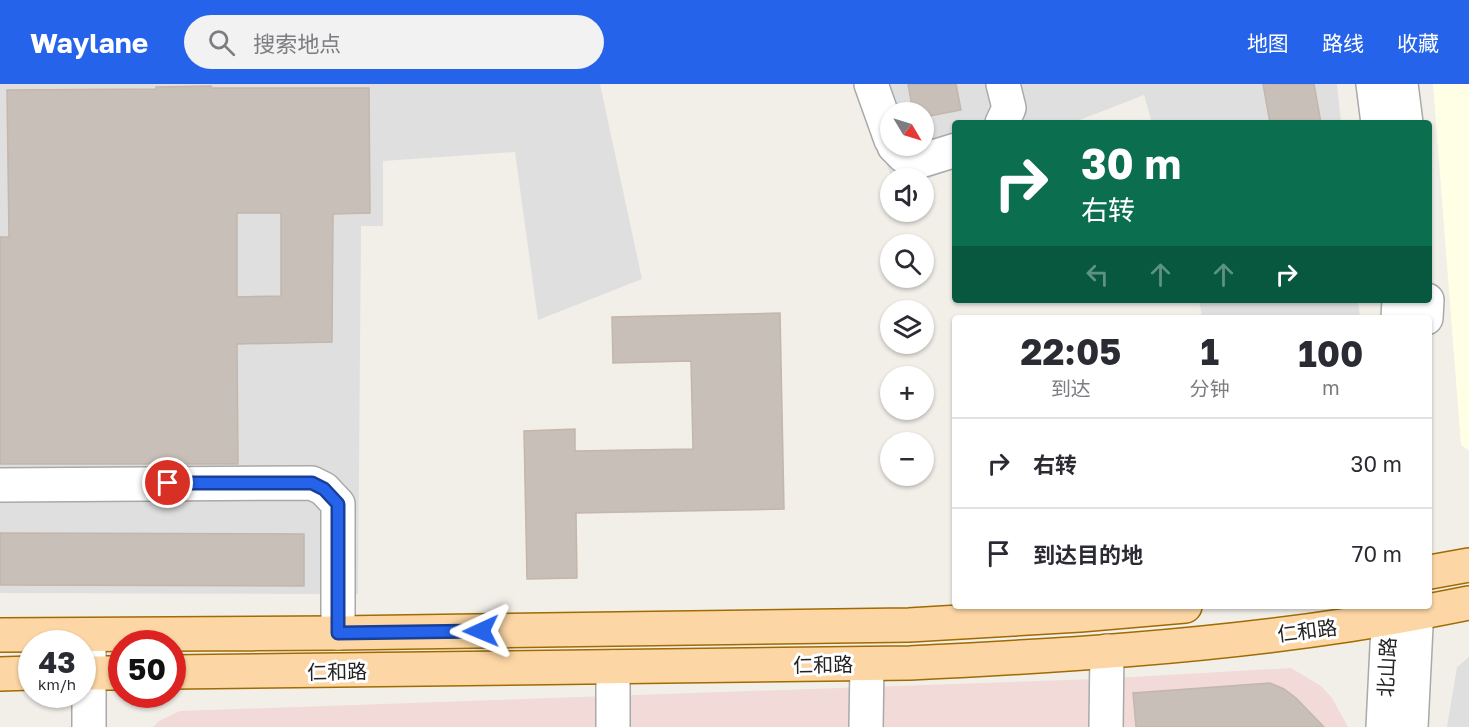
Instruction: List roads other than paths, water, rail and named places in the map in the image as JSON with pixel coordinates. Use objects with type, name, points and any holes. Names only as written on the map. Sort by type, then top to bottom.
[{"type":"main road","points":[[1432,572],[1469,565]]},
{"type":"main road","name":"仁和路","points":[[1432,607],[1469,603]]},
{"type":"main road","name":"仁和路","points":[[96,635],[909,625],[1150,609]]},
{"type":"main road","name":"仁和路","points":[[186,672],[867,664],[986,660],[1215,641],[1347,625],[1420,609]]},
{"type":"main road","name":"仁和路","points":[[0,635],[18,635]]},
{"type":"main road","points":[[0,674],[18,673]]},
{"type":"street","points":[[871,84],[880,109]]},
{"type":"street","points":[[1003,84],[1009,108],[1003,120]]},
{"type":"street","points":[[1373,84],[1378,120]]},
{"type":"street","points":[[1401,84],[1406,120]]},
{"type":"street","points":[[904,156],[917,162],[952,151]]},
{"type":"street","points":[[0,484],[312,483],[324,489],[338,504],[338,633]]},
{"type":"street","name":"北山路","points":[[1383,727],[1403,611]]},
{"type":"street","name":"北山路","points":[[1403,611],[1411,727]]},
{"type":"street","points":[[1106,727],[1107,651]]},
{"type":"street","points":[[866,727],[867,664]]},
{"type":"street","points":[[613,727],[614,667]]},
{"type":"street","points":[[88,708],[89,727]]}]
